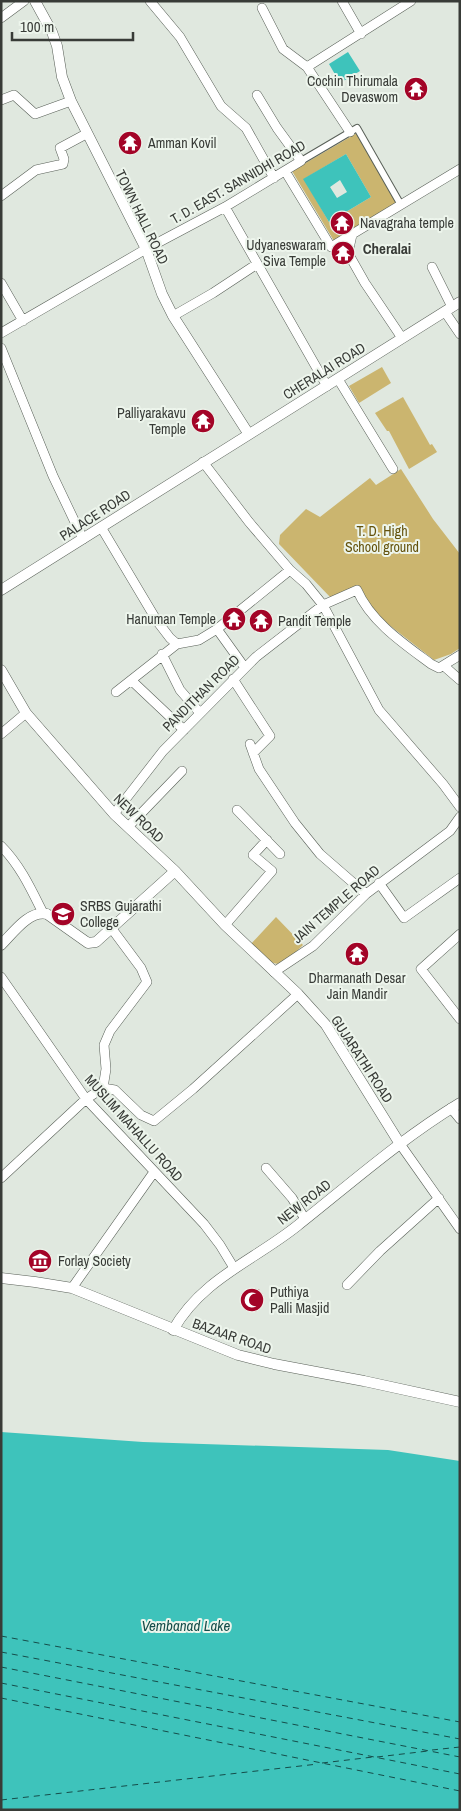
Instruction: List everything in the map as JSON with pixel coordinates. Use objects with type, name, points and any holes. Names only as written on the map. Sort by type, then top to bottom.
[{"type":"street","points":[[1,18],[24,1]]},
{"type":"street","name":"TOWN HALL ROAD","points":[[35,1],[52,32],[57,46],[62,77],[71,101],[146,250],[172,316],[248,433]]},
{"type":"street","points":[[150,1],[180,37],[221,106],[246,128],[274,178]]},
{"type":"street","points":[[342,1],[361,34]]},
{"type":"street","points":[[307,67],[411,1]]},
{"type":"street","points":[[262,8],[283,49],[307,67],[354,130],[401,205]]},
{"type":"street","points":[[1,100],[14,95],[35,114],[71,101]]},
{"type":"street","points":[[257,95],[277,128],[301,161]]},
{"type":"street","name":"T. D. EAST. SANNIDHI ROAD","points":[[1,333],[225,207],[354,130]]},
{"type":"street","points":[[1,196],[36,170],[63,164],[64,160],[60,148],[86,134]]},
{"type":"street","points":[[285,171],[332,247],[460,169]]},
{"type":"street","points":[[225,207],[327,386]]},
{"type":"street","points":[[352,235],[348,254],[402,338]]},
{"type":"street","points":[[172,316],[213,294],[257,264]]},
{"type":"street","points":[[432,267],[452,307],[460,334]]},
{"type":"street","points":[[1,283],[23,321]]},
{"type":"street","name":"CHERALAI ROAD","points":[[203,462],[452,307]]},
{"type":"street","points":[[1,348],[53,476],[83,539]]},
{"type":"street","points":[[338,379],[393,469]]},
{"type":"street","points":[[203,462],[249,522],[323,605],[379,710],[443,784],[460,807]]},
{"type":"street","name":"PALACE ROAD","points":[[1,590],[203,462]]},
{"type":"street","points":[[101,527],[157,621],[177,644]]},
{"type":"street","points":[[116,692],[177,644],[199,640],[217,629],[290,570]]},
{"type":"street","name":"PANDITHAN ROAD","points":[[114,814],[163,751],[256,657],[323,605],[356,590],[367,609],[390,632],[431,664],[439,668],[444,666]]},
{"type":"street","points":[[217,629],[245,668]]},
{"type":"street","points":[[162,654],[180,690],[200,713]]},
{"type":"street","points":[[460,655],[444,666],[460,680]]},
{"type":"street","name":"NEW ROAD","points":[[1,670],[26,713],[114,814],[175,871],[274,972]]},
{"type":"street","points":[[233,679],[270,736],[251,748],[259,769],[295,823],[320,854],[366,894]]},
{"type":"street","points":[[131,680],[184,730]]},
{"type":"street","points":[[1,734],[26,713]]},
{"type":"street","points":[[128,827],[182,771]]},
{"type":"street","points":[[237,810],[280,854]]},
{"type":"street","name":"JAIN TEMPLE ROAD","points":[[274,972],[312,946],[379,883],[450,831],[460,817]]},
{"type":"street","points":[[226,925],[272,871],[253,855],[267,840]]},
{"type":"street","points":[[1,846],[26,878],[43,913]]},
{"type":"street","points":[[1,944],[30,916],[43,913],[48,914],[88,943],[96,942],[175,871]]},
{"type":"street","points":[[379,883],[404,918],[460,878]]},
{"type":"street","points":[[103,1088],[106,1069],[104,1045],[110,1031],[147,982],[141,968],[112,929]]},
{"type":"street","points":[[460,934],[421,969],[460,1019]]},
{"type":"street","name":"GUJARATHI ROAD","points":[[274,972],[298,994],[326,1025],[400,1144]]},
{"type":"street","name":"MUSLIM MAHALLU ROAD","points":[[1,976],[86,1099],[204,1224],[234,1268]]},
{"type":"street","points":[[1,1178],[86,1099],[103,1088],[115,1090],[141,1115],[154,1121],[298,994]]},
{"type":"street","points":[[455,1105],[460,1119]]},
{"type":"street","name":"NEW ROAD","points":[[173,1330],[182,1313],[196,1298],[234,1268],[305,1219],[400,1144],[455,1105]]},
{"type":"street","points":[[400,1144],[460,1229]]},
{"type":"street","points":[[266,1168],[292,1198],[305,1219]]},
{"type":"street","points":[[72,1288],[154,1172]]},
{"type":"street","points":[[347,1285],[380,1251],[438,1198]]},
{"type":"street","name":"BAZAAR ROAD","points":[[1,1278],[72,1288],[247,1358],[460,1402]]},
{"type":"green space","points":[[357,133],[398,203],[334,241],[292,171]],"holes":[[[346,154],[371,197],[329,222],[304,179]],[[349,212],[354,221],[335,233],[330,224]]]},
{"type":"green space","points":[[382,367],[391,383],[359,403],[349,386]]},
{"type":"green space","points":[[403,397],[430,445],[432,444],[437,452],[409,469],[389,431],[387,431],[375,413]]},
{"type":"green space","name":"T. D. High School ground","points":[[401,469],[433,519],[460,554],[460,648],[451,654],[434,660],[384,621],[372,608],[359,587],[331,598],[279,544],[280,535],[306,509],[320,517],[370,478],[376,485]]},
{"type":"green space","points":[[276,917],[303,945],[287,960],[277,964],[250,945]]},
{"type":"water","points":[[348,52],[360,71],[340,83],[329,64]]},
{"type":"water","points":[[346,154],[371,197],[329,222],[303,179]],"holes":[[[340,180],[347,192],[337,198],[330,187]]]},
{"type":"water","name":"Vembanad Lake","points":[[1,1432],[143,1442],[388,1450],[460,1461],[460,1810],[1,1810]]},
{"type":"ferry route","points":[[1,1636],[460,1722]]},
{"type":"ferry route","points":[[1,1652],[460,1739]]},
{"type":"ferry route","points":[[1,1667],[460,1757]]},
{"type":"ferry route","points":[[1,1683],[460,1774]]},
{"type":"ferry route","points":[[1,1698],[460,1791]]},
{"type":"ferry route","points":[[432,1750],[460,1747]]},
{"type":"ferry route","points":[[377,1757],[428,1751]]},
{"type":"ferry route","points":[[322,1763],[373,1757]]},
{"type":"ferry route","points":[[1,1800],[318,1764]]},
{"type":"place","name":"Cochin Thirumala Devaswom","points":[[416,89]]},
{"type":"place","name":"Amman Kovil","points":[[130,143]]},
{"type":"place","name":"Navagraha temple","points":[[342,223]]},
{"type":"place","name":"Udyaneswaram Siva Temple","points":[[343,253]]},
{"type":"place","name":"Palliyarakavu Temple","points":[[203,421]]},
{"type":"place","name":"Hanuman Temple","points":[[234,619]]},
{"type":"place","name":"Pandit Temple","points":[[261,621]]},
{"type":"place","name":"SRBS Gujarathi College","points":[[63,914]]},
{"type":"place","name":"Dharmanath Desar Jain Mandir","points":[[357,954]]},
{"type":"place","name":"Forlay Society","points":[[40,1261]]},
{"type":"place","name":"Puthiya Palli Masjid","points":[[252,1300]]},
{"type":"district","name":"Cheralai","points":[[387,249]]}]
